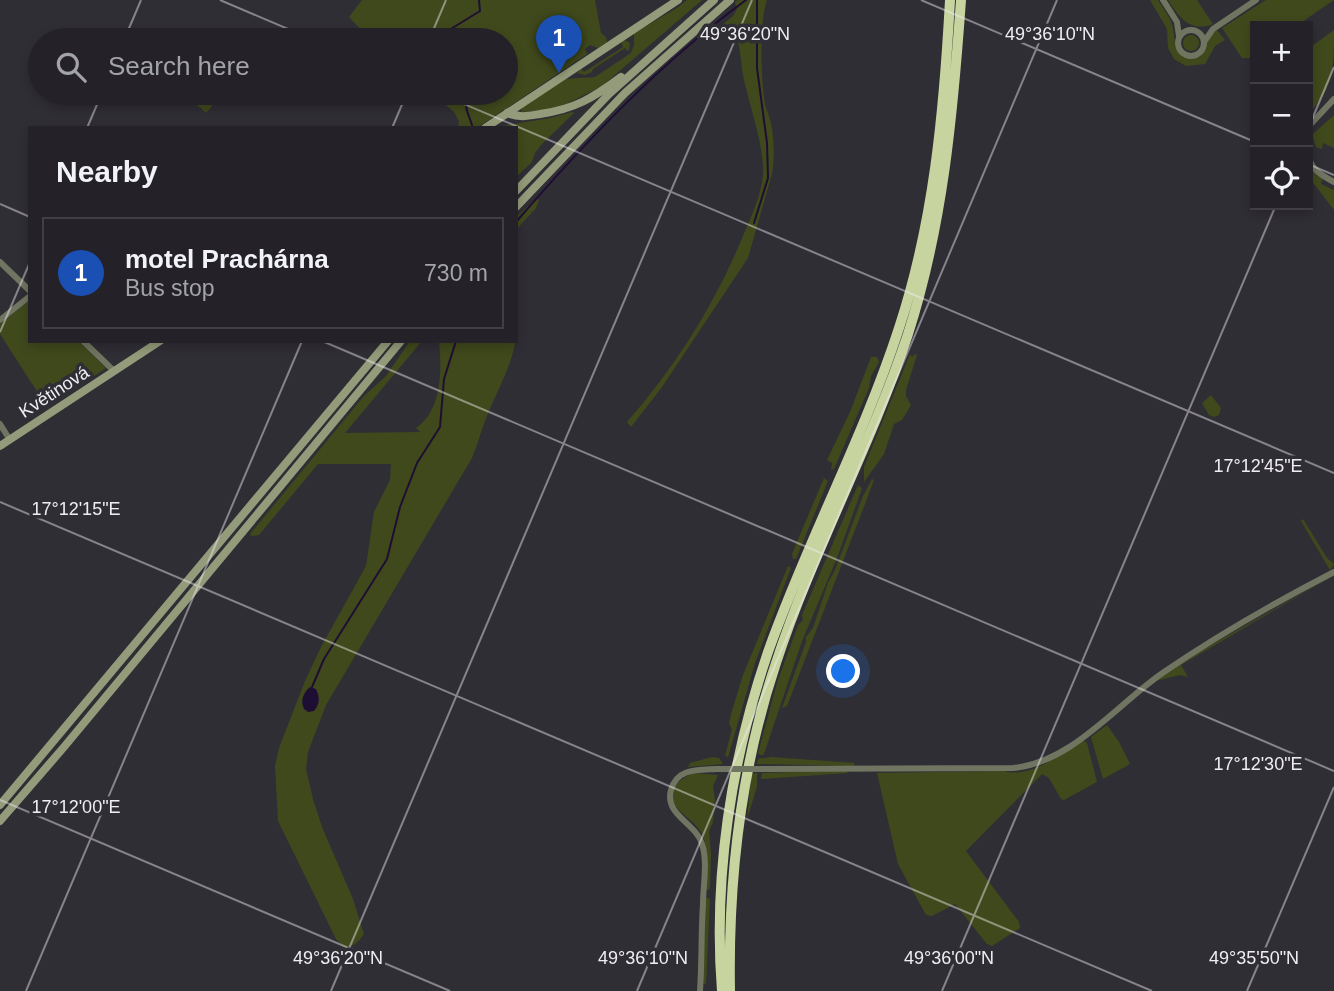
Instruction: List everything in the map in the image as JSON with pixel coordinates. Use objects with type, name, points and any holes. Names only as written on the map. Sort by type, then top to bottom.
[{"type":"highway","points":[[722,991],[719,933],[721,882],[728,816],[743,739],[769,651],[881,378],[912,283],[926,226],[937,158],[950,0]]},
{"type":"highway","points":[[730,991],[729,924],[733,862],[752,742],[786,634],[889,388],[920,293],[946,168],[961,0]]},
{"type":"main road","points":[[488,126],[678,0]]},
{"type":"main road","points":[[518,189],[646,59],[714,0]]},
{"type":"main road","points":[[518,205],[625,93],[730,0]]},
{"type":"main road","points":[[507,113],[523,117],[565,110],[581,104],[646,59]]},
{"type":"main road","name":"Květinová","points":[[0,446],[157,343]]},
{"type":"main road","points":[[0,805],[386,343]]},
{"type":"main road","points":[[0,821],[399,343]]},
{"type":"street","points":[[1163,0],[1177,22],[1179,48],[1188,55],[1200,53],[1213,29],[1256,0]]},
{"type":"street","points":[[1177,22],[1194,30],[1204,42]]},
{"type":"street","points":[[1179,36],[1185,30],[1213,29]]},
{"type":"street","points":[[1313,122],[1334,99]]},
{"type":"street","points":[[1310,147],[1310,158],[1315,168],[1334,182]]},
{"type":"street","points":[[0,262],[28,291]]},
{"type":"street","points":[[0,320],[28,295]]},
{"type":"street","points":[[85,343],[114,371]]},
{"type":"street","points":[[0,424],[10,439]]},
{"type":"street","points":[[700,991],[704,867],[702,844],[696,833],[674,811],[670,797],[676,780],[685,772],[716,769],[1013,768],[1034,764],[1094,730],[1152,681],[1191,654],[1334,572]]},
{"type":"green space","points":[[362,0],[595,0],[601,33],[607,42],[598,48],[590,45],[585,49],[587,54],[518,100],[518,28],[360,28],[349,17]]},
{"type":"green space","points":[[687,0],[702,0],[602,86],[549,110],[521,112],[522,107],[565,79],[595,77],[631,53],[634,33]]},
{"type":"green space","points":[[767,0],[763,23],[762,67],[765,104],[773,139],[772,174],[748,258],[662,387],[631,427],[627,422],[662,379],[707,310],[732,261],[760,191],[763,175],[762,153],[738,44],[729,24],[715,31],[733,16],[737,9],[735,2]]},
{"type":"green space","points":[[1150,0],[1158,0],[1169,17],[1173,26],[1175,47],[1183,57],[1193,59],[1201,56],[1211,35],[1217,30],[1225,40],[1215,46],[1205,64],[1186,66],[1174,59],[1168,48],[1167,29]]},
{"type":"green space","points":[[1168,0],[1197,0],[1213,24],[1198,26],[1186,22]]},
{"type":"green space","points":[[1266,0],[1334,0],[1303,21],[1250,21],[1250,58],[1242,58],[1222,28]]},
{"type":"green space","points":[[1334,30],[1331,76],[1313,109],[1313,84],[1313,45]]},
{"type":"green space","points":[[1191,35],[1197,37],[1197,49],[1191,51],[1185,49],[1183,43],[1185,37]]},
{"type":"green space","points":[[621,41],[630,43],[629,50],[625,48],[592,72],[585,75],[577,73],[581,69],[584,72],[623,47]]},
{"type":"green space","points":[[197,105],[213,105],[206,113]]},
{"type":"green space","points":[[446,105],[511,105],[480,126],[458,126],[459,121]]},
{"type":"green space","points":[[574,113],[542,144],[532,162],[518,175],[518,126],[503,126]]},
{"type":"green space","points":[[1334,115],[1334,148],[1323,143],[1322,149],[1316,147],[1313,134]]},
{"type":"green space","points":[[1313,170],[1323,179],[1321,184],[1334,190],[1334,210],[1313,183]]},
{"type":"green space","points":[[537,198],[539,200],[536,208],[518,228],[518,215]]},
{"type":"green space","points":[[28,302],[28,343],[80,343],[106,368],[47,407],[0,334],[0,324]]},
{"type":"green space","points":[[409,343],[420,343],[345,433],[420,432],[416,428],[425,421],[435,401],[440,364],[439,343],[515,343],[507,370],[472,458],[326,705],[308,752],[306,769],[313,799],[364,934],[356,944],[344,947],[336,939],[278,821],[275,766],[279,748],[305,681],[366,566],[374,512],[390,480],[391,464],[318,464],[259,535],[250,534],[364,396],[386,376]]},
{"type":"green space","points":[[910,354],[912,357],[917,355],[906,390],[911,405],[902,420],[894,424],[884,454],[864,482],[864,467]]},
{"type":"green space","points":[[871,357],[877,357],[879,362],[834,469],[831,470],[832,463],[827,460],[850,412]]},
{"type":"green space","points":[[1211,395],[1221,408],[1219,415],[1214,417],[1209,415],[1202,403]]},
{"type":"green space","points":[[824,478],[828,481],[796,559],[793,559],[792,554]]},
{"type":"green space","points":[[872,479],[874,480],[787,706],[782,708],[806,637],[813,628],[828,583]]},
{"type":"green space","points":[[858,485],[862,488],[837,558],[802,641],[765,751],[760,755],[758,753],[777,683],[798,625],[803,620],[802,615]]},
{"type":"green space","points":[[1303,519],[1327,558],[1334,564],[1330,570],[1301,521]]},
{"type":"green space","points":[[788,566],[791,568],[755,663],[728,757],[725,756],[732,729],[729,724],[743,675]]},
{"type":"green space","points":[[1334,575],[1181,665],[1188,677],[1180,675],[1155,681],[1197,653]]},
{"type":"green space","points":[[1107,725],[1130,764],[1103,779],[1091,737]]},
{"type":"green space","points":[[1083,740],[1087,743],[1097,782],[1064,800],[1049,778],[1042,774],[966,851],[1019,922],[1020,928],[992,946],[987,944],[955,904],[932,916],[926,915],[898,864],[877,773],[1024,772],[1045,764]]},
{"type":"green space","points":[[712,757],[719,758],[723,764],[688,767],[690,763]]},
{"type":"green space","points":[[771,757],[855,763],[853,766],[757,764],[758,759]]},
{"type":"green space","points":[[694,773],[718,775],[713,786],[715,800],[713,822],[709,831],[710,888],[707,891],[706,852],[702,833],[673,801],[678,783]]},
{"type":"green space","points":[[757,773],[757,786],[747,820],[751,778],[752,774]]},
{"type":"green space","points":[[762,773],[848,773],[761,779]]},
{"type":"green space","points":[[705,897],[710,899],[706,984],[703,983]]},
{"type":"shaded area","points":[[310,687],[316,689],[319,700],[314,711],[308,712],[304,709],[302,700]]},
{"type":"waterway","points":[[452,28],[480,11],[479,0]]},
{"type":"waterway","points":[[518,220],[569,162],[653,77],[746,0]]},
{"type":"waterway","points":[[754,223],[768,178],[767,143],[757,68],[757,0]]},
{"type":"waterway","points":[[466,105],[472,125]]},
{"type":"waterway","points":[[312,687],[324,659],[387,559],[400,507],[417,463],[440,427],[444,379],[455,343]]},
{"type":"place","name":"motel Prachárna","points":[[559,73]]}]
